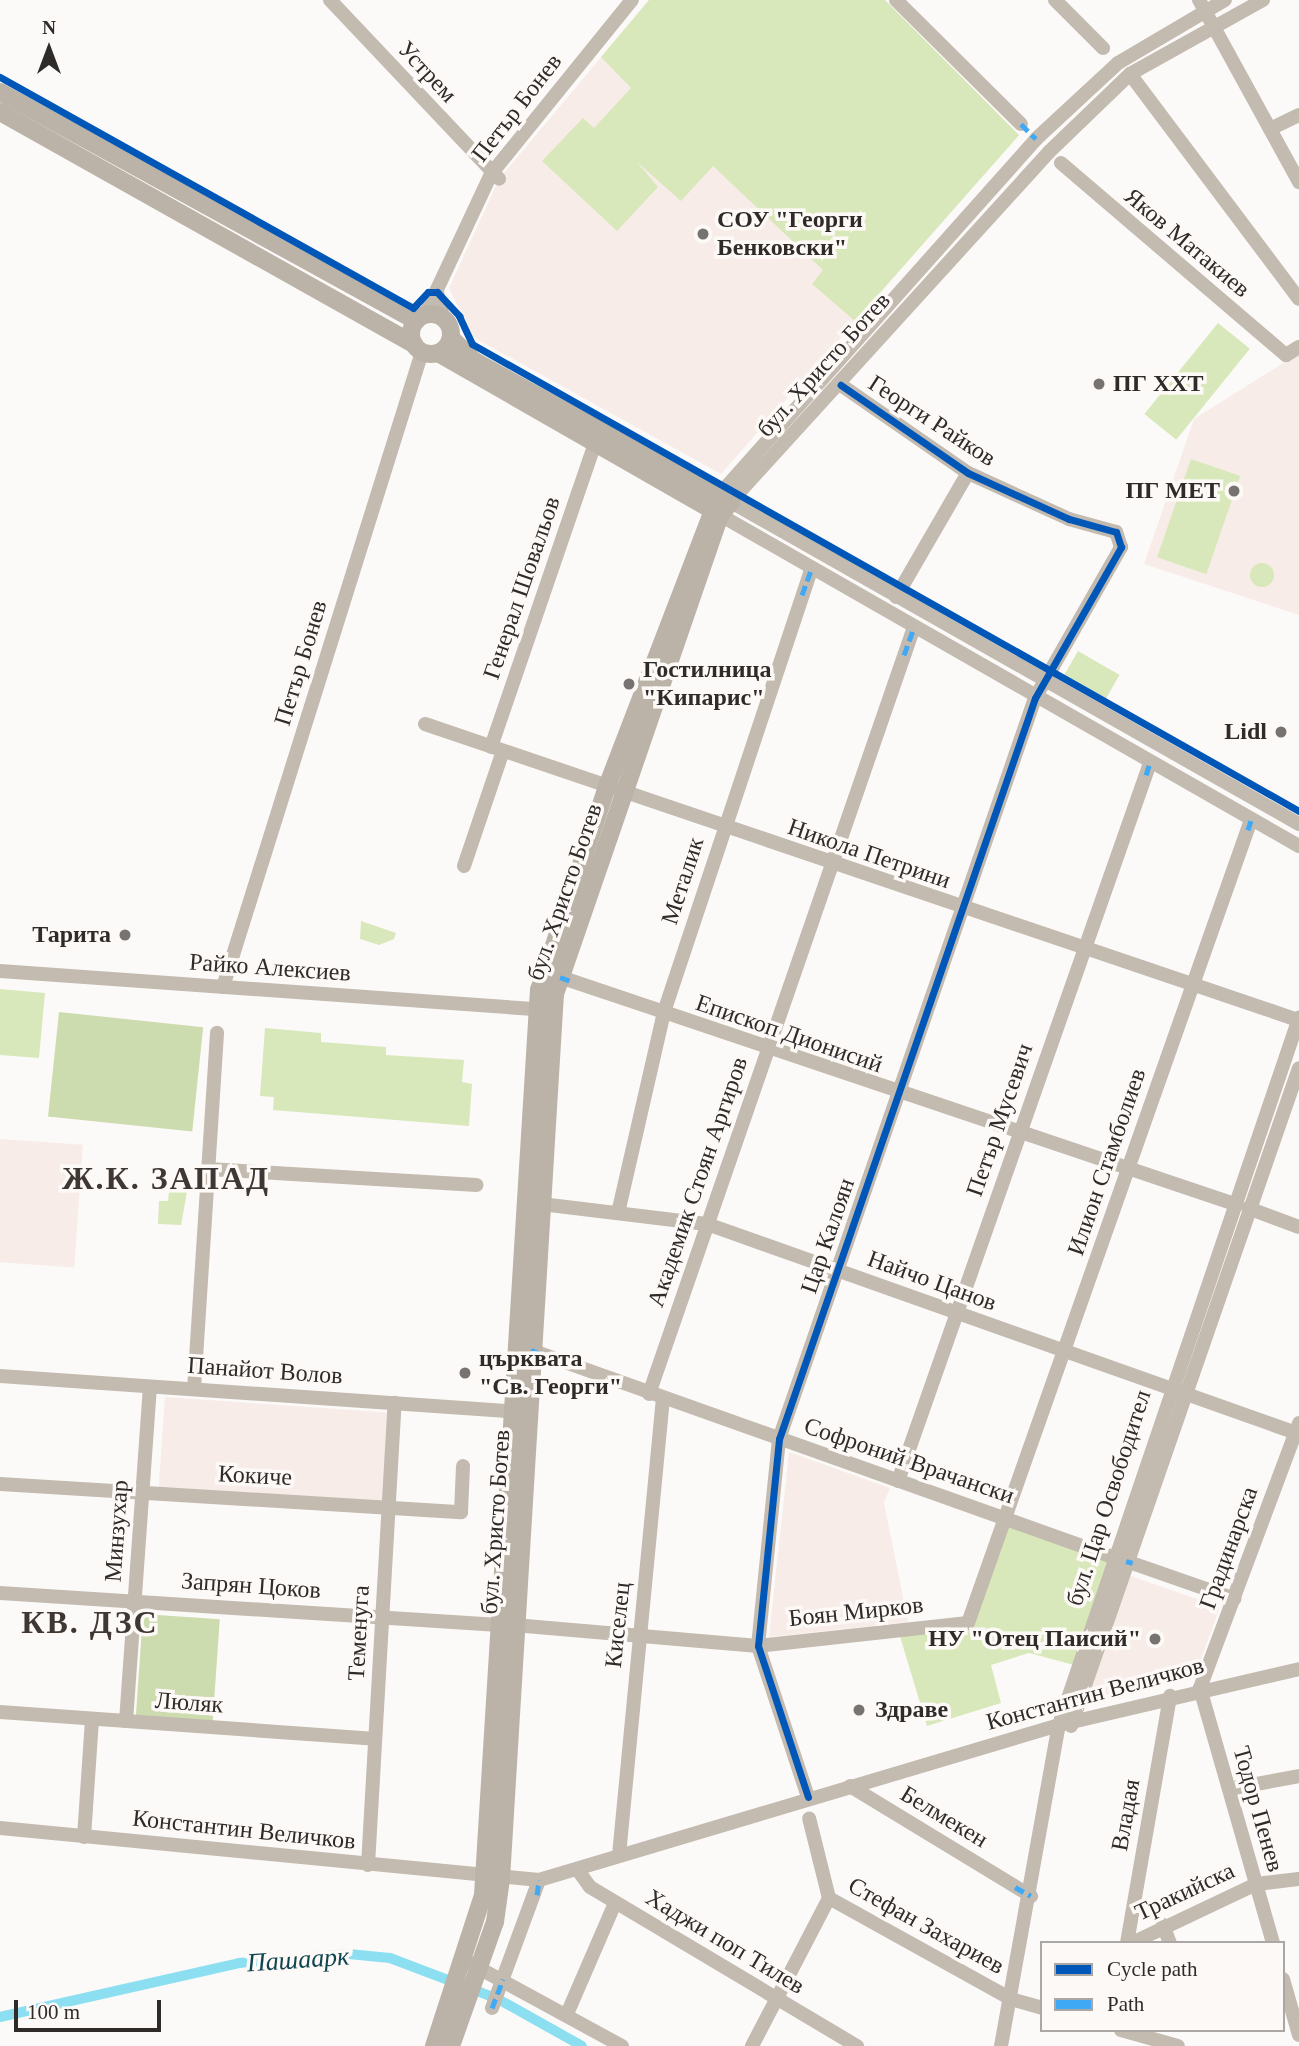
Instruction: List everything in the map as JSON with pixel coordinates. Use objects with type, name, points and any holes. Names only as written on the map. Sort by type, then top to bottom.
[{"type":"main road","points":[[0,92],[428,318],[474,361],[720,505]]},
{"type":"main road","points":[[0,112],[595,444],[720,505]]},
{"type":"main road","points":[[425,350],[428,318]]},
{"type":"main road","points":[[425,350],[451,338]]},
{"type":"main road","name":"бул. Христо Ботев","points":[[451,2046],[492,1878],[544,1010],[608,784],[720,505]]},
{"type":"main road","name":"бул. Христо Ботев","points":[[544,1010],[567,979],[720,505]]},
{"type":"main road","name":"бул. Христо Ботев","points":[[520,1412],[531,1350],[533,1203]]},
{"type":"main road","name":"бул. Христо Ботев","points":[[433,2046],[462,1993]]},
{"type":"street","name":"Устрем","points":[[330,0],[495,177]]},
{"type":"street","points":[[896,0],[1021,124]]},
{"type":"street","points":[[1055,0],[1103,48]]},
{"type":"street","name":"бул. Христо Ботев","points":[[720,505],[1036,139],[1118,63],[1203,5],[1225,0]]},
{"type":"street","name":"бул. Христо Ботев","points":[[720,505],[841,385],[1049,152],[1130,74],[1215,22],[1263,0]]},
{"type":"street","name":"Петър Бонев","points":[[428,318],[436,292],[495,177],[627,2]]},
{"type":"street","points":[[1203,5],[1215,22],[1299,182]]},
{"type":"street","points":[[1130,74],[1299,299]]},
{"type":"street","points":[[1270,129],[1299,115]]},
{"type":"street","name":"Яков Матакиев","points":[[1061,163],[1286,355],[1299,347]]},
{"type":"street","name":"Петър Бонев","points":[[223,987],[425,350]]},
{"type":"street","name":"Георги Райков","points":[[841,385],[968,473],[1121,539],[1043,682]]},
{"type":"street","name":"Генерал Шовальов","points":[[464,866],[497,749],[595,444]]},
{"type":"street","points":[[896,597],[968,473]]},
{"type":"street","points":[[720,505],[812,568],[1035,698],[1148,769],[1250,825],[1299,846]]},
{"type":"street","points":[[720,505],[896,597],[1299,824]]},
{"type":"street","name":"Металик","points":[[618,1213],[664,1012],[812,568]]},
{"type":"street","name":"Академик Стоян Аргиров","points":[[649,1394],[914,627]]},
{"type":"street","name":"Цар Калоян","points":[[807,1797],[758,1646],[779,1439],[1035,698],[1043,682]]},
{"type":"street","name":"Никола Петрини","points":[[425,724],[1299,1019]]},
{"type":"street","name":"Петър Мусевич","points":[[898,1481],[1148,769]]},
{"type":"street","name":"Илион Стамболиев","points":[[1006,1519],[1250,825]]},
{"type":"street","name":"Райко Алексиев","points":[[0,971],[544,1010]]},
{"type":"street","name":"Епископ Дионисий","points":[[567,979],[1232,1203]]},
{"type":"street","name":"бул. Цар Освободител","points":[[1066,1723],[1082,1695],[1232,1203],[1299,1019]]},
{"type":"street","points":[[194,1390],[217,1033]]},
{"type":"street","name":"бул. Цар Освободител","points":[[1175,1394],[1248,1208],[1299,1068]]},
{"type":"street","points":[[208,1169],[477,1185]]},
{"type":"street","name":"Найчо Цанов","points":[[533,1203],[707,1224],[1065,1351],[1175,1394],[1298,1430]]},
{"type":"street","points":[[1248,1208],[1299,1227]]},
{"type":"street","name":"Софроний Врачански","points":[[531,1350],[663,1399],[1235,1599]]},
{"type":"street","name":"Панайот Волов","points":[[0,1376],[520,1412]]},
{"type":"street","name":"Минзухар","points":[[126,1721],[150,1387]]},
{"type":"street","name":"Киселец","points":[[619,1855],[663,1399]]},
{"type":"street","name":"Теменуга","points":[[368,1866],[395,1403]]},
{"type":"street","name":"Градинарска","points":[[1200,1688],[1298,1430]]},
{"type":"street","name":"Кокиче","points":[[0,1484],[461,1512],[463,1466]]},
{"type":"street","name":"Боян Мирков","points":[[506,1625],[640,1634],[758,1646],[968,1623],[1006,1519]]},
{"type":"street","name":"бул. Цар Освободител","points":[[1066,1723],[1124,1560]]},
{"type":"street","name":"Запрян Цоков","points":[[0,1592],[506,1625]]},
{"type":"street","name":"Константин Величков","points":[[0,1828],[492,1878],[539,1880],[807,1797],[1066,1723],[1200,1688],[1299,1669]]},
{"type":"street","name":"Тодор Пенев","points":[[1200,1688],[1272,1941]]},
{"type":"street","points":[[1082,1695],[1099,1715]]},
{"type":"street","name":"Владая","points":[[1127,1941],[1170,1696]]},
{"type":"street","name":"Люляк","points":[[0,1712],[375,1740]]},
{"type":"street","points":[[84,1837],[92,1719]]},
{"type":"street","points":[[1001,2046],[1059,1741],[1066,1723]]},
{"type":"street","points":[[1229,1789],[1299,1776]]},
{"type":"street","name":"Белмекен","points":[[850,1786],[1031,1896]]},
{"type":"street","points":[[752,2046],[828,1898],[809,1818]]},
{"type":"street","name":"Хаджи поп Тилев","points":[[577,1869],[590,1887],[615,1903],[775,2000],[857,2046]]},
{"type":"street","name":"Тракийска","points":[[1135,1941],[1163,1925],[1256,1884],[1299,1879]]},
{"type":"street","points":[[493,2007],[537,1895],[539,1880]]},
{"type":"street","name":"Стефан Захариев","points":[[828,1898],[1011,1999],[1040,2007]]},
{"type":"street","points":[[567,2014],[615,1903]]},
{"type":"street","points":[[1163,1925],[1169,1941]]},
{"type":"street","points":[[471,1967],[567,2014],[622,2046]]},
{"type":"street","points":[[1285,1984],[1295,2008],[1299,2035]]},
{"type":"street","points":[[1125,2032],[1146,2042],[1178,2046]]},
{"type":"shaded area","name":"СОУ \"Георги Бенковски\"","points":[[649,0],[885,0],[1019,135],[721,474],[473,337],[449,288],[499,179]]},
{"type":"shaded area","name":"ПГ МЕТ","points":[[1299,353],[1299,615],[1144,564],[1194,419]]},
{"type":"shaded area","points":[[0,1139],[83,1145],[74,1267],[0,1262]]},
{"type":"shaded area","points":[[165,1397],[391,1413],[385,1503],[159,1487]]},
{"type":"shaded area","points":[[789,1452],[890,1488],[884,1503],[908,1622],[769,1637]]},
{"type":"shaded area","name":"НУ \"Отец Паисий\"","points":[[1122,1573],[1220,1607],[1197,1670],[1100,1698],[1084,1690]]},
{"type":"green space","points":[[649,0],[885,0],[1019,135],[855,321],[812,284],[823,270],[713,166],[681,201],[637,162],[658,187],[617,231],[542,161],[583,118],[594,128],[631,88],[601,57]]},
{"type":"green space","points":[[1218,323],[1250,349],[1176,440],[1144,414]]},
{"type":"green space","points":[[1191,459],[1240,476],[1206,574],[1157,557]]},
{"type":"green space","points":[[759,503],[903,586],[896,597],[752,514]]},
{"type":"green space","points":[[1257,563],[1267,563],[1274,570],[1274,580],[1267,587],[1257,587],[1250,580],[1250,570]]},
{"type":"green space","points":[[1078,651],[1120,675],[1105,701],[1063,677]]},
{"type":"green space","points":[[361,921],[396,933],[394,939],[379,945],[360,939]]},
{"type":"green space","points":[[0,989],[45,993],[39,1058],[0,1055]]},
{"type":"green space","points":[[59,1012],[203,1027],[192,1132],[48,1116]]},
{"type":"green space","points":[[265,1028],[321,1033],[321,1042],[386,1047],[386,1055],[464,1060],[462,1082],[472,1084],[469,1126],[273,1110],[274,1097],[260,1096]]},
{"type":"green space","points":[[169,1191],[187,1192],[181,1225],[158,1224],[159,1201],[168,1201]]},
{"type":"green space","points":[[1006,1519],[1113,1557],[1078,1666],[1029,1653],[991,1665],[1001,1703],[927,1726],[898,1630],[968,1622]]},
{"type":"green space","points":[[143,1614],[220,1619],[213,1723],[136,1718]]},
{"type":"waterway","name":"Пашаарк","points":[[0,2017],[239,1963],[349,1954],[390,1958],[498,1999],[582,2046]]},
{"type":"marked path","points":[[1021,124],[1036,139]]},
{"type":"marked path","points":[[802,595],[812,568]]},
{"type":"marked path","points":[[904,655],[914,627]]},
{"type":"marked path","points":[[1146,775],[1150,763]]},
{"type":"marked path","points":[[1248,830],[1251,820]]},
{"type":"marked path","points":[[560,977],[573,982]]},
{"type":"marked path","points":[[531,1350],[554,1360]]},
{"type":"marked path","points":[[1126,1561],[1133,1563]]},
{"type":"marked path","points":[[537,1895],[539,1880]]},
{"type":"marked path","points":[[1015,1887],[1031,1896]]},
{"type":"marked path","points":[[492,2008],[503,1979]]},
{"type":"cycle path","points":[[0,77],[413,308],[428,292],[437,292],[459,316],[472,344],[1299,811]]},
{"type":"cycle path","points":[[808,1797],[758,1646],[779,1439],[1035,698],[1121,547],[1116,532],[1069,519],[968,473],[841,385]]},
{"type":"place","name":"СОУ \"Георги Бенковски\"","points":[[703,234]]},
{"type":"place","name":"ПГ ХХТ","points":[[1099,384]]},
{"type":"place","name":"ПГ МЕТ","points":[[1234,491]]},
{"type":"place","name":"Гостилница \"Кипарис\"","points":[[629,684]]},
{"type":"place","name":"Lidl","points":[[1281,732]]},
{"type":"place","name":"Тарита","points":[[125,935]]},
{"type":"place","name":"църквата \"Св. Георги\"","points":[[465,1373]]},
{"type":"place","name":"НУ \"Отец Паисий\"","points":[[1155,1639]]},
{"type":"place","name":"Здраве","points":[[859,1710]]},
{"type":"district","name":"Ж.К. ЗАПАД","points":[[166,1178]]},
{"type":"district","name":"КВ. ДЗС","points":[[90,1622]]}]
